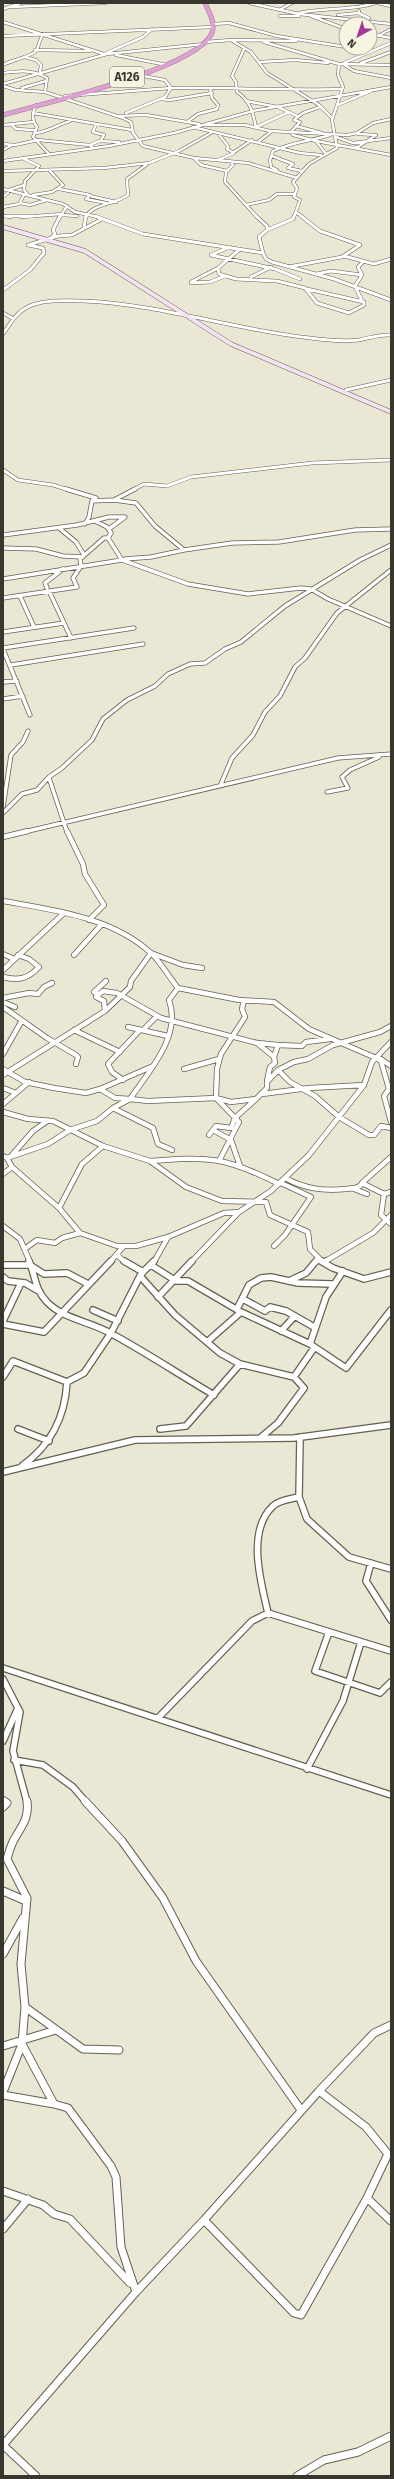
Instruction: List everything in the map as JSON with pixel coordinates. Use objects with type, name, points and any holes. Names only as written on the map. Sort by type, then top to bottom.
[{"type":"highway","points":[[205,3],[214,31]]},
{"type":"highway","name":"A126","points":[[3,115],[167,65],[187,56],[205,43],[214,31]]},
{"type":"main road","points":[[3,227],[86,251],[231,344],[391,412]]},
{"type":"street","points":[[3,9],[21,3]]},
{"type":"street","points":[[11,7],[106,3]]},
{"type":"street","points":[[249,3],[309,15],[320,22],[338,27]]},
{"type":"street","points":[[279,10],[292,3]]},
{"type":"street","points":[[338,3],[336,11],[339,15]]},
{"type":"street","points":[[297,13],[314,8],[364,6],[377,3],[391,6]]},
{"type":"street","points":[[358,13],[364,6]]},
{"type":"street","points":[[327,16],[358,13],[365,16]]},
{"type":"street","points":[[280,16],[309,15],[338,17]]},
{"type":"street","points":[[3,22],[28,27],[43,36],[93,52]]},
{"type":"street","points":[[378,22],[391,24]]},
{"type":"street","points":[[3,36],[43,36],[152,30],[214,31],[229,23],[277,36],[338,46]]},
{"type":"street","points":[[378,36],[391,29]]},
{"type":"street","points":[[106,54],[114,47],[145,36],[152,30]]},
{"type":"street","points":[[214,31],[225,40]]},
{"type":"street","points":[[24,57],[35,50],[43,36]]},
{"type":"street","points":[[378,36],[391,38]]},
{"type":"street","points":[[3,84],[106,54],[225,40],[264,42],[307,41]]},
{"type":"street","points":[[231,40],[251,52],[268,73],[296,89],[332,118]]},
{"type":"street","points":[[264,42],[339,64]]},
{"type":"street","points":[[378,47],[391,43]]},
{"type":"street","points":[[244,49],[232,76],[236,82],[235,87],[237,92],[253,111],[256,127]]},
{"type":"street","points":[[35,50],[93,52],[167,65]]},
{"type":"street","points":[[378,52],[391,56]]},
{"type":"street","points":[[354,64],[391,52]]},
{"type":"street","points":[[343,64],[358,56]]},
{"type":"street","points":[[3,65],[16,58],[24,57],[37,61],[41,65],[41,73]]},
{"type":"street","points":[[259,62],[295,60],[339,64],[391,65]]},
{"type":"street","points":[[339,64],[338,75],[343,86],[338,105],[332,118],[333,134],[336,137],[352,142],[391,139]]},
{"type":"street","points":[[343,64],[354,71],[389,78],[390,73]]},
{"type":"street","points":[[3,73],[34,70],[41,73],[47,78],[44,92]]},
{"type":"street","points":[[137,74],[165,80],[171,88]]},
{"type":"street","points":[[20,90],[46,81]]},
{"type":"street","points":[[3,84],[20,90],[44,92],[131,122],[132,130],[142,146]]},
{"type":"street","points":[[65,96],[171,88],[235,87],[280,91],[296,89],[341,89]]},
{"type":"street","points":[[3,161],[138,140],[203,125],[253,111],[313,102],[340,95],[391,87]]},
{"type":"street","points":[[116,116],[165,97],[171,88]]},
{"type":"street","points":[[186,122],[198,114],[217,109],[218,104],[212,98],[210,88]]},
{"type":"street","points":[[338,105],[361,97],[376,89]]},
{"type":"street","points":[[160,99],[170,100],[212,93]]},
{"type":"street","points":[[246,101],[278,107],[297,116]]},
{"type":"street","points":[[34,130],[37,127],[33,122],[33,113],[36,105]]},
{"type":"street","points":[[291,132],[300,122],[294,120],[297,116],[320,107]]},
{"type":"street","points":[[256,127],[289,112]]},
{"type":"street","points":[[33,113],[132,130]]},
{"type":"street","points":[[124,114],[148,115],[203,125],[256,127],[274,132]]},
{"type":"street","points":[[357,134],[370,125],[391,119]]},
{"type":"street","points":[[36,133],[51,131],[61,123],[72,120]]},
{"type":"street","points":[[3,125],[33,122]]},
{"type":"street","points":[[11,124],[16,129],[34,130]]},
{"type":"street","points":[[96,124],[93,132],[104,135],[101,140]]},
{"type":"street","points":[[296,126],[323,133]]},
{"type":"street","points":[[193,127],[220,136],[259,141],[316,156],[358,147],[374,135]]},
{"type":"street","points":[[259,141],[267,133],[274,132],[323,133],[348,136],[357,134],[374,135],[391,139]]},
{"type":"street","points":[[291,132],[291,134],[300,137],[349,149],[391,155]]},
{"type":"street","points":[[36,133],[33,137],[49,154]]},
{"type":"street","points":[[84,227],[84,219],[86,215],[111,203],[117,202],[128,195],[129,183],[127,180],[130,175],[149,163],[171,154],[211,133]]},
{"type":"street","points":[[276,173],[277,170],[271,167],[272,152],[281,147],[315,141],[333,134]]},
{"type":"street","points":[[220,136],[228,146],[227,149],[234,152]]},
{"type":"street","points":[[295,150],[294,148],[299,143],[300,137]]},
{"type":"street","points":[[331,152],[337,145],[336,137]]},
{"type":"street","points":[[3,150],[12,145],[36,140],[90,145],[101,140],[125,142],[171,154],[194,158],[232,163],[248,163],[276,173],[297,178]]},
{"type":"street","points":[[215,161],[234,152],[252,140]]},
{"type":"street","points":[[315,141],[325,154]]},
{"type":"street","points":[[3,144],[12,145]]},
{"type":"street","points":[[90,145],[94,148]]},
{"type":"street","points":[[325,154],[302,171],[293,182],[297,188],[294,194],[295,199],[300,200],[297,212],[292,220],[267,230],[258,238],[264,249],[263,253],[266,259],[276,263],[355,286],[368,293],[391,300]]},
{"type":"street","points":[[272,156],[293,164],[288,168],[302,171]]},
{"type":"street","points":[[3,197],[8,192],[24,185],[34,169],[39,166],[23,158]]},
{"type":"street","points":[[194,158],[199,164],[227,171]]},
{"type":"street","points":[[3,171],[104,168],[149,163]]},
{"type":"street","points":[[232,163],[233,166],[227,171],[225,182],[267,226],[267,230]]},
{"type":"street","points":[[30,195],[48,193],[58,188],[63,183],[48,170]]},
{"type":"street","points":[[24,185],[30,195]]},
{"type":"street","points":[[58,188],[117,202]]},
{"type":"street","points":[[3,189],[8,192]]},
{"type":"street","points":[[3,192],[19,193],[47,200],[67,206],[75,212],[102,219],[143,234],[263,253]]},
{"type":"street","points":[[20,203],[24,194]]},
{"type":"street","points":[[246,205],[269,200],[277,194],[294,194]]},
{"type":"street","points":[[90,196],[86,199],[111,203]]},
{"type":"street","points":[[3,207],[20,203],[30,205],[47,200]]},
{"type":"street","points":[[51,238],[55,234],[53,230],[67,206]]},
{"type":"street","points":[[288,267],[344,256],[360,245],[320,231],[297,212]]},
{"type":"street","points":[[3,216],[14,218],[71,214],[84,219]]},
{"type":"street","points":[[3,290],[32,268],[37,263],[39,257],[44,253],[43,248],[28,245],[51,238],[72,235],[84,227],[102,219]]},
{"type":"street","points":[[230,247],[211,255],[270,268],[300,280]]},
{"type":"street","points":[[225,276],[210,282],[191,282],[218,268],[240,249]]},
{"type":"street","points":[[344,256],[362,263],[370,264],[388,262],[391,259]]},
{"type":"street","points":[[250,278],[270,268],[276,263]]},
{"type":"street","points":[[362,263],[358,267],[362,275]]},
{"type":"street","points":[[288,267],[300,275],[300,280],[305,289],[317,303],[349,313],[364,305],[364,302]]},
{"type":"street","points":[[218,268],[218,273],[236,279],[250,278],[277,281],[305,289],[348,297],[364,302]]},
{"type":"street","points":[[315,274],[331,271],[362,275]]},
{"type":"street","points":[[355,286],[362,275]]},
{"type":"street","points":[[355,286],[360,299],[364,302]]},
{"type":"street","points":[[3,334],[12,318],[28,306],[50,300],[105,302],[167,310],[310,338],[358,340],[380,334],[391,335]]},
{"type":"street","points":[[3,313],[12,318]]},
{"type":"street","points":[[346,390],[391,380]]},
{"type":"street","points":[[114,500],[144,484],[167,486],[191,477],[231,474],[312,463],[391,460]]},
{"type":"street","points":[[3,470],[18,480],[54,485],[96,498],[92,501],[90,517],[85,524]]},
{"type":"street","points":[[92,501],[114,500],[136,503],[155,526],[184,550]]},
{"type":"street","points":[[3,535],[85,524],[109,517],[125,517],[109,529]]},
{"type":"street","points":[[3,598],[48,590],[77,587],[74,578],[81,565],[80,559],[104,538],[108,538],[111,534],[109,529],[101,522],[95,521]]},
{"type":"street","points":[[59,528],[76,542],[83,556]]},
{"type":"street","points":[[3,579],[81,565],[151,557],[184,550],[232,543],[279,542],[356,530],[391,529]]},
{"type":"street","points":[[108,538],[122,560],[188,584],[248,594],[301,588],[311,589],[344,606],[391,626]]},
{"type":"street","points":[[3,813],[22,794],[37,790],[92,740],[103,719],[127,700],[155,686],[168,674],[190,664],[205,663],[225,649],[240,642],[277,611],[311,589],[360,560],[391,545]]},
{"type":"street","points":[[3,548],[36,549],[63,556],[83,556]]},
{"type":"street","points":[[63,568],[45,583],[71,638]]},
{"type":"street","points":[[221,784],[232,758],[253,735],[265,712],[280,696],[295,667],[305,658],[313,644],[344,606],[391,570]]},
{"type":"street","points":[[20,596],[34,627]]},
{"type":"street","points":[[3,632],[64,623]]},
{"type":"street","points":[[30,715],[11,665],[3,649],[134,628]]},
{"type":"street","points":[[11,665],[143,644]]},
{"type":"street","points":[[3,682],[17,681]]},
{"type":"street","points":[[3,699],[23,696]]},
{"type":"street","points":[[3,807],[11,756],[22,742],[28,731]]},
{"type":"street","points":[[3,837],[221,784],[338,758],[391,754]]},
{"type":"street","points":[[327,792],[348,788],[342,777],[350,770],[383,755]]},
{"type":"street","points":[[49,778],[62,822],[83,864],[85,874],[104,906],[90,920]]},
{"type":"street","points":[[3,901],[64,913],[102,924],[119,932],[151,953],[183,965],[202,968]]},
{"type":"street","points":[[3,970],[16,957],[38,941],[64,913]]},
{"type":"street","points":[[74,955],[102,924]]},
{"type":"street","points":[[151,953],[178,988],[198,994],[274,1002],[309,1028],[391,1066]]},
{"type":"street","points":[[3,1075],[105,1011],[130,987],[131,981],[151,953]]},
{"type":"street","points":[[3,954],[29,959],[39,967],[24,980],[15,980],[3,977]]},
{"type":"street","points":[[105,1011],[104,1001],[96,997],[98,994],[94,992],[106,982]]},
{"type":"street","points":[[3,998],[29,993],[38,994],[44,987],[52,983]]},
{"type":"street","points":[[7,1156],[48,1144],[70,1130],[97,1121],[113,1108],[130,1099],[145,1075],[154,1066],[165,1048],[173,1011],[169,1000],[178,988]]},
{"type":"street","points":[[98,994],[112,992],[121,995],[158,1016],[257,1042],[302,1046],[306,1042],[333,1039]]},
{"type":"street","points":[[219,1161],[231,1140],[232,1135],[238,1128],[239,1122],[216,1098],[219,1059],[232,1036],[241,1027],[245,1017],[242,1009],[244,1000]]},
{"type":"street","points":[[3,1002],[15,1007]]},
{"type":"street","points":[[3,1007],[21,1022],[78,1057],[76,1064]]},
{"type":"street","points":[[123,1080],[112,1072],[108,1064],[139,1031],[144,1029],[158,1016]]},
{"type":"street","points":[[3,1054],[4,1047],[21,1022]]},
{"type":"street","points":[[267,1082],[278,1070],[294,1062],[308,1059],[329,1046],[380,1032],[391,1026]]},
{"type":"street","points":[[128,1027],[139,1031]]},
{"type":"street","points":[[144,1029],[168,1036]]},
{"type":"street","points":[[74,1030],[120,1052]]},
{"type":"street","points":[[240,1166],[231,1140],[211,1132],[216,1126],[231,1128],[235,1118],[267,1088],[270,1067],[275,1063],[274,1057],[257,1042]]},
{"type":"street","points":[[158,1297],[176,1281],[239,1212],[280,1184],[314,1150],[364,1085],[372,1062],[391,1042]]},
{"type":"street","points":[[274,1057],[278,1050],[278,1045]]},
{"type":"street","points":[[382,1051],[381,1061],[385,1081],[389,1089],[384,1096],[391,1122]]},
{"type":"street","points":[[184,1069],[192,1065],[210,1063],[219,1059]]},
{"type":"street","points":[[3,1068],[29,1082],[80,1092],[100,1090],[154,1066]]},
{"type":"street","points":[[278,1070],[290,1082],[338,1114],[339,1117],[369,1135],[374,1134],[381,1126],[391,1128]]},
{"type":"street","points":[[385,1081],[391,1082]]},
{"type":"street","points":[[3,1104],[29,1082]]},
{"type":"street","points":[[262,1094],[364,1085]]},
{"type":"street","points":[[3,1088],[16,1093]]},
{"type":"street","points":[[100,1090],[115,1098],[148,1101],[216,1098],[231,1102],[256,1099]]},
{"type":"street","points":[[113,1108],[132,1119],[153,1128],[158,1144],[172,1150]]},
{"type":"street","points":[[3,1112],[65,1126],[70,1130],[103,1146],[150,1161],[172,1179],[222,1201],[234,1200],[252,1203],[266,1202],[270,1210],[270,1215],[310,1235],[309,1244],[318,1259],[343,1271],[364,1278],[391,1272]]},
{"type":"street","points":[[7,1156],[33,1131],[46,1122]]},
{"type":"street","points":[[59,1208],[82,1164],[103,1146]]},
{"type":"street","points":[[7,1156],[12,1167],[59,1208],[80,1233],[123,1247],[136,1246],[168,1237],[224,1213],[239,1212]]},
{"type":"street","points":[[150,1161],[192,1157],[219,1161],[240,1166],[311,1197],[274,1246]]},
{"type":"street","points":[[285,1178],[307,1189],[319,1191],[354,1189],[362,1185],[362,1183],[391,1157]]},
{"type":"street","points":[[3,1174],[12,1167]]},
{"type":"street","points":[[362,1183],[384,1194],[391,1192]]},
{"type":"street","points":[[354,1189],[366,1194]]},
{"type":"street","points":[[384,1194],[381,1215],[391,1224]]},
{"type":"street","points":[[324,1262],[373,1233],[391,1215]]},
{"type":"street","points":[[3,1226],[20,1239],[26,1248],[30,1265],[35,1274],[37,1290]]},
{"type":"street","points":[[26,1248],[37,1240],[55,1243],[62,1238],[80,1233]]},
{"type":"street","points":[[3,1377],[13,1362],[25,1364],[49,1378],[67,1382],[84,1373],[118,1321],[129,1294],[142,1274],[151,1265],[168,1237]]},
{"type":"street","points":[[3,1324],[44,1332],[50,1328],[61,1312],[88,1284],[100,1274],[123,1247]]},
{"type":"street","points":[[117,1255],[142,1274],[155,1290],[158,1297],[206,1342],[220,1353],[240,1364],[294,1378],[304,1388],[278,1423],[260,1438]]},
{"type":"street","points":[[206,1342],[239,1311],[244,1299],[245,1291],[251,1282],[259,1278],[268,1277],[283,1282],[297,1279],[306,1273],[318,1259]]},
{"type":"street","points":[[3,1264],[30,1265],[44,1274],[67,1273],[88,1284]]},
{"type":"street","points":[[151,1265],[176,1281],[188,1281],[239,1311],[312,1346],[346,1368],[391,1310]]},
{"type":"street","points":[[294,1378],[312,1346],[314,1326],[322,1300],[332,1284],[343,1271]]},
{"type":"street","points":[[3,1277],[6,1282],[25,1283],[37,1290],[48,1303],[61,1312],[111,1333],[214,1395]]},
{"type":"street","points":[[288,1281],[298,1283],[314,1280],[332,1284]]},
{"type":"street","points":[[3,1321],[21,1283]]},
{"type":"street","points":[[244,1299],[265,1311],[270,1308],[286,1311],[294,1317],[314,1326]]},
{"type":"street","points":[[93,1310],[118,1321]]},
{"type":"street","points":[[281,1331],[294,1317]]},
{"type":"street","points":[[160,1428],[186,1426],[240,1364]]},
{"type":"street","points":[[19,1468],[35,1458],[59,1426],[67,1393],[67,1382]]},
{"type":"street","points":[[3,1472],[96,1451],[135,1440],[300,1437],[391,1425]]},
{"type":"street","points":[[18,1429],[49,1440]]},
{"type":"street","points":[[300,1437],[299,1497],[307,1519],[349,1557],[391,1569]]},
{"type":"street","points":[[268,1613],[258,1546],[263,1520],[273,1506],[299,1497]]},
{"type":"street","points":[[372,1563],[366,1581],[391,1620]]},
{"type":"street","points":[[158,1718],[252,1621],[268,1613],[391,1651]]},
{"type":"street","points":[[329,1632],[315,1671],[380,1693],[391,1682]]},
{"type":"street","points":[[307,1769],[343,1701],[361,1642]]},
{"type":"street","points":[[3,1668],[158,1718],[307,1769],[391,1795]]},
{"type":"street","points":[[3,1679],[20,1712],[13,1751],[14,1760],[26,1796],[28,1811],[25,1824],[14,1839],[7,1859],[27,1898],[24,1915],[21,1964],[25,2007],[22,2041],[3,2094],[68,2108],[111,2166],[116,2177],[121,2247],[132,2284],[136,2292]]},
{"type":"street","points":[[3,1741],[18,1708]]},
{"type":"street","points":[[14,1760],[43,1765],[59,1776],[73,1787],[122,1841],[163,1898],[196,1961],[301,2110]]},
{"type":"street","points":[[3,1800],[7,1803],[3,1807]]},
{"type":"street","points":[[3,1891],[26,1901]]},
{"type":"street","points":[[3,1954],[24,1915]]},
{"type":"street","points":[[25,2007],[83,2049],[119,2050]]},
{"type":"street","points":[[36,2476],[3,2445],[136,2292],[204,2220],[301,2110],[370,2036],[391,2025]]},
{"type":"street","points":[[3,2046],[56,2030]]},
{"type":"street","points":[[22,2041],[54,2104]]},
{"type":"street","points":[[204,2220],[299,2316],[305,2310],[367,2198],[388,2154],[374,2137],[344,2108],[319,2091]]},
{"type":"street","points":[[3,2191],[43,2205],[54,2214],[70,2219],[132,2284]]},
{"type":"street","points":[[367,2198],[391,2221]]},
{"type":"street","points":[[3,2229],[28,2199]]},
{"type":"street","points":[[297,2476],[324,2460],[358,2452],[391,2436]]}]
